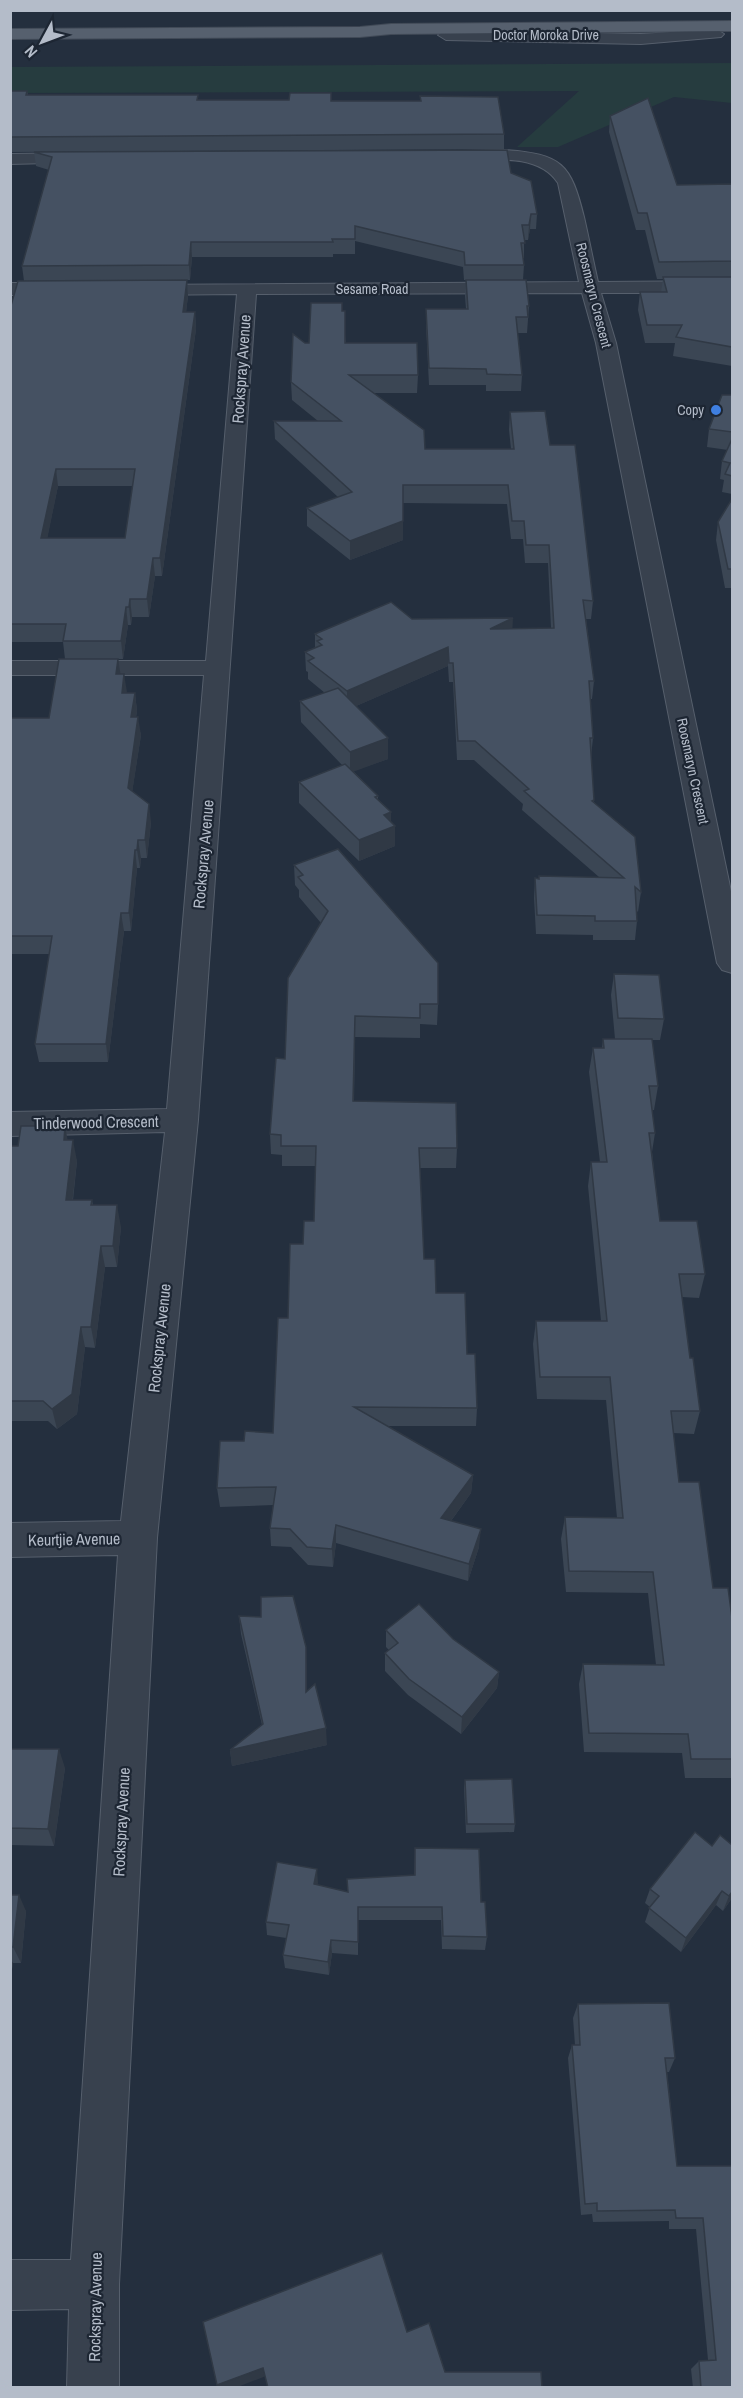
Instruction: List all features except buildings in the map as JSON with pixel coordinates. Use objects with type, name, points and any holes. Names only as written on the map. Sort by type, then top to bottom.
[{"type":"main road","name":"Doctor Moroka Drive","points":[[10,34],[360,32],[410,29],[732,26]]},
{"type":"main road","name":"Doctor Moroka Drive","points":[[360,32],[398,36],[446,35]]},
{"type":"main road","points":[[716,34],[732,34]]},
{"type":"street","points":[[446,35],[641,39],[716,34]]},
{"type":"street","name":"Roosmaryn Crescent","points":[[441,156],[515,157],[544,162],[562,172],[567,183],[590,287],[606,343],[732,963]]},
{"type":"street","points":[[10,159],[106,158]]},
{"type":"street","name":"Sesame Road","points":[[129,289],[732,287]]},
{"type":"street","points":[[10,289],[82,289]]},
{"type":"street","name":"Rockspray Avenue","points":[[93,2388],[94,2284],[138,1538],[182,1120],[247,289]]},
{"type":"street","points":[[10,668],[218,669]]},
{"type":"street","name":"Tinderwood Crescent","points":[[10,1124],[182,1120]]},
{"type":"street","name":"Keurtjie Avenue","points":[[10,1539],[138,1538]]},
{"type":"street","points":[[10,2285],[94,2284]]},
{"type":"green space","points":[[732,63],[732,103],[674,97],[558,147],[517,147],[579,91],[11,93],[10,67]]},
{"type":"place","name":"Copy","points":[[716,410]]}]
